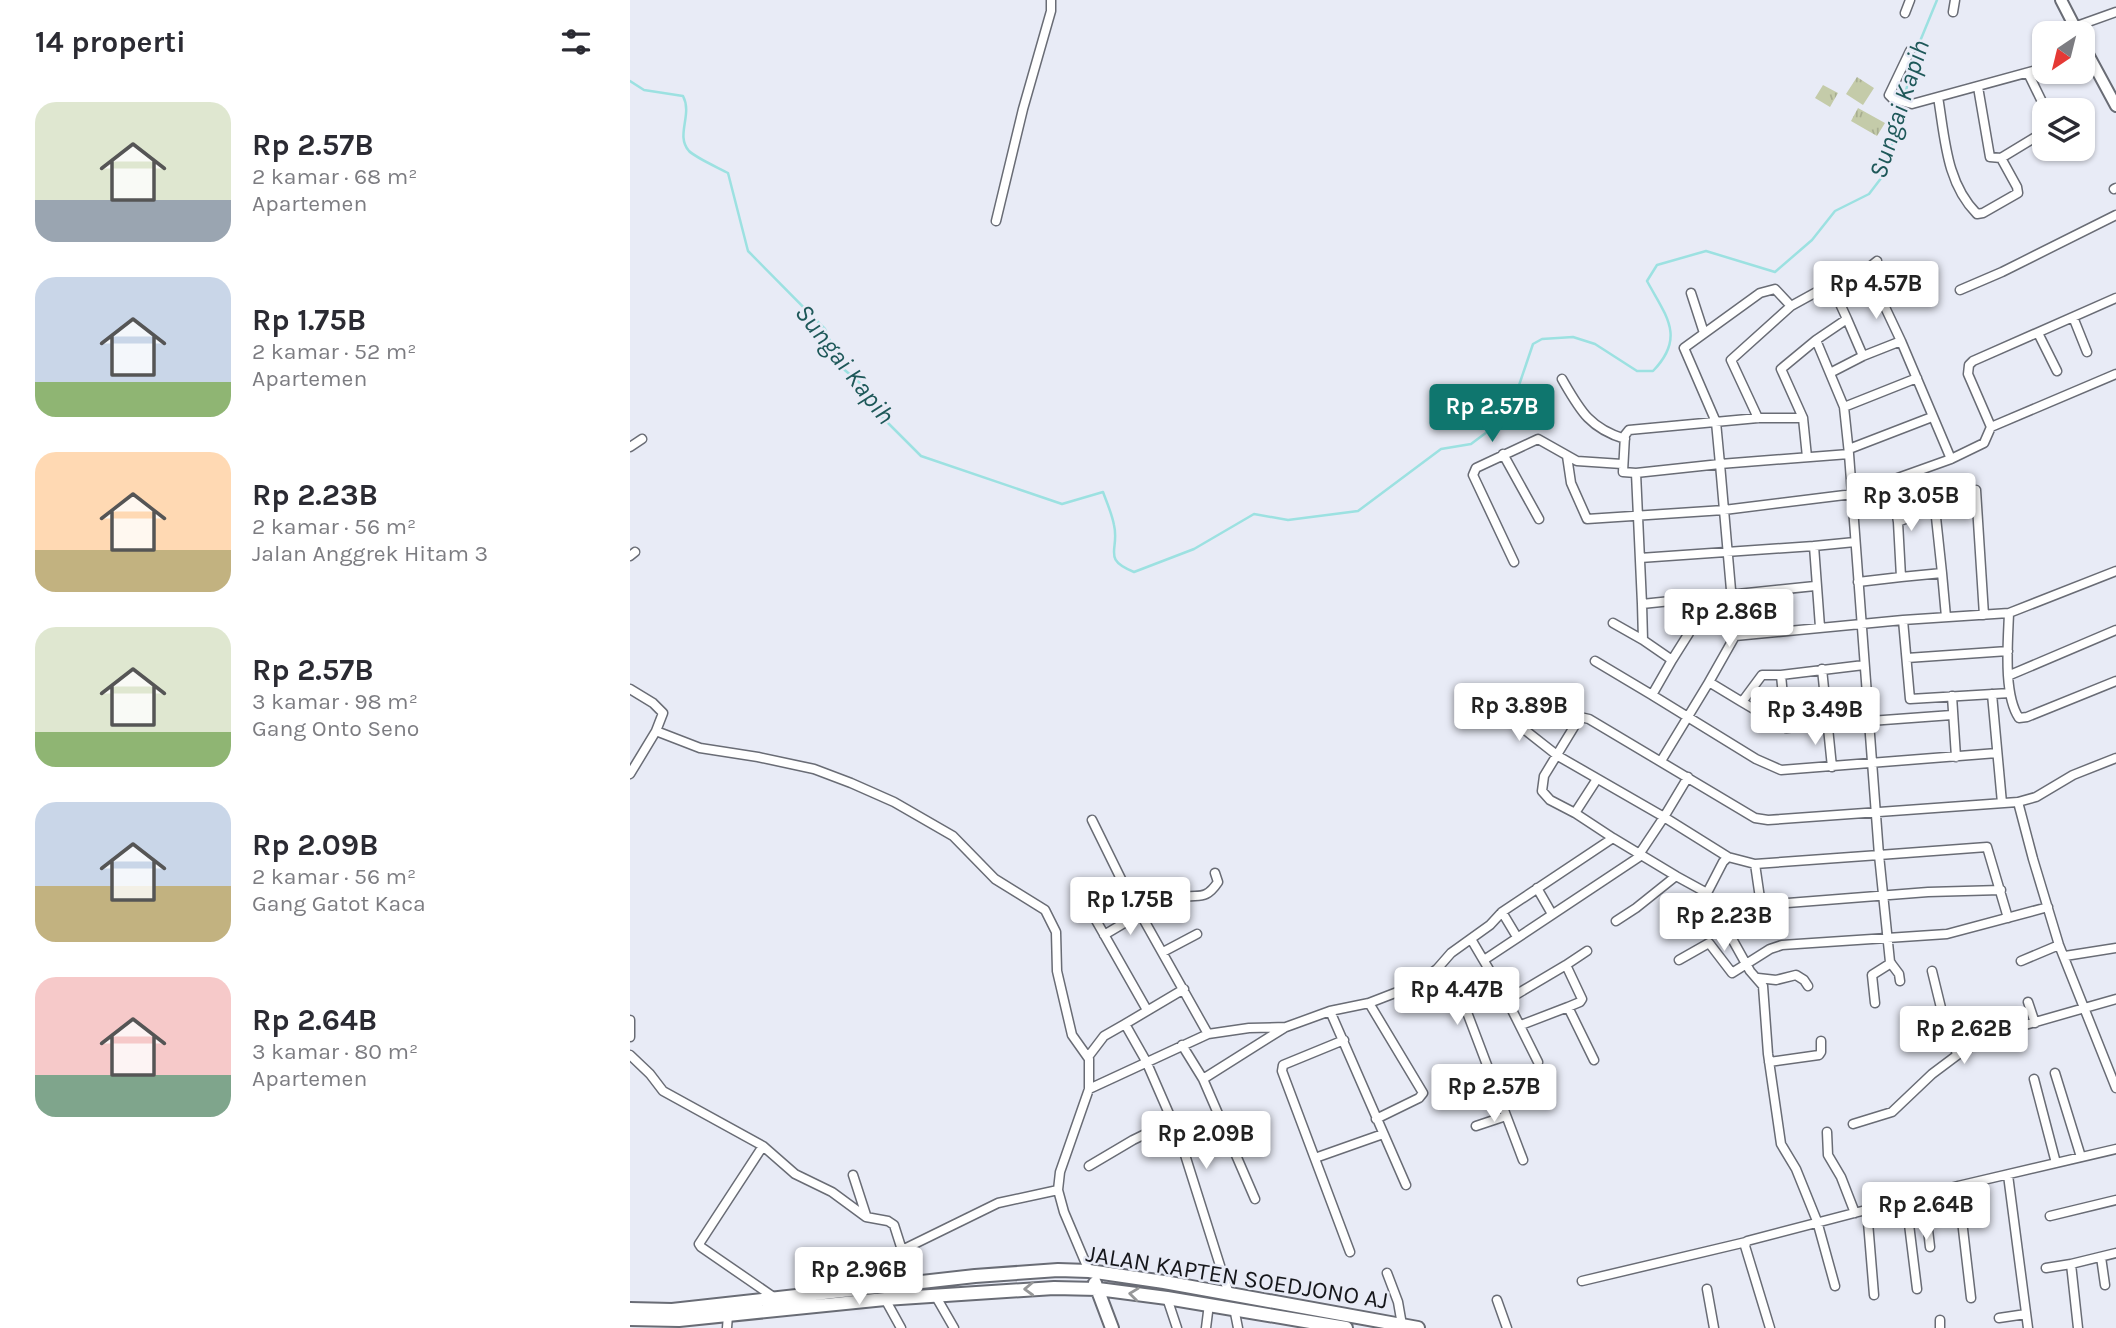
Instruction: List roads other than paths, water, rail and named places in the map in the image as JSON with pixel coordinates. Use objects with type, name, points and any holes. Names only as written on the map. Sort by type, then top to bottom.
[{"type":"main road","name":"JALAN KAPTEN SOEDJONO AJ","points":[[630,1309],[673,1310],[775,1298],[856,1296],[888,1293],[975,1276],[1058,1270],[1089,1271],[1418,1328]]},
{"type":"main road","points":[[1089,1271],[1112,1328]]},
{"type":"main road","name":"JALAN KAPTEN SOEDJONO AJ","points":[[888,1293],[935,1295],[1054,1288],[1098,1289],[1234,1308],[1300,1324],[1346,1328]]},
{"type":"main road","name":"JALAN KAPTEN SOEDJONO AJ","points":[[630,1319],[689,1324],[727,1322],[856,1296]]},
{"type":"street","points":[[996,221],[1023,109],[1051,11],[1051,0]]},
{"type":"street","points":[[1905,12],[1910,0]]},
{"type":"street","points":[[1953,12],[1955,0]]},
{"type":"street","points":[[2061,0],[2072,21]]},
{"type":"street","points":[[2095,21],[2116,12]]},
{"type":"street","points":[[1910,51],[1889,93],[1894,99],[1914,104],[2032,72]]},
{"type":"street","points":[[2095,69],[2116,106]]},
{"type":"street","points":[[2028,73],[2040,98]]},
{"type":"street","points":[[1978,87],[1988,155],[1991,158],[2001,158],[2032,139]]},
{"type":"street","points":[[1938,97],[1953,176],[1979,215],[2018,193],[2001,158]]},
{"type":"street","points":[[1960,290],[2116,215]]},
{"type":"street","points":[[1758,418],[1731,360],[1791,306],[1831,284],[1867,269],[1877,261]]},
{"type":"street","points":[[1867,269],[1951,459]]},
{"type":"street","points":[[1831,284],[1863,356]]},
{"type":"street","points":[[1661,761],[1735,636],[1716,422],[1683,350],[1759,293],[1777,290],[1791,306]]},
{"type":"street","points":[[1691,293],[1704,333]]},
{"type":"street","points":[[1991,426],[1968,374],[1969,365],[2116,298]]},
{"type":"street","points":[[2073,317],[2087,352]]},
{"type":"street","points":[[1807,457],[1803,418],[1781,369],[1847,319]]},
{"type":"street","points":[[2038,332],[2057,371]]},
{"type":"street","points":[[1816,340],[1844,407],[1853,494],[1882,896],[1891,962],[1900,981]]},
{"type":"street","points":[[1830,373],[1901,341]]},
{"type":"street","points":[[1567,456],[1571,483],[1586,518],[1724,510],[1853,494],[1951,459],[1984,443],[1991,426],[2116,374]]},
{"type":"street","points":[[1844,407],[1917,378]]},
{"type":"street","points":[[1562,379],[1583,415],[1591,423],[1604,432],[1625,439]]},
{"type":"street","points":[[1803,418],[1758,418],[1629,430],[1625,439],[1622,464],[1624,473],[1849,451],[1932,417]]},
{"type":"street","points":[[630,447],[642,439]]},
{"type":"street","points":[[1514,562],[1473,475],[1476,468],[1538,439],[1567,456],[1586,462],[1622,464]]},
{"type":"street","points":[[1503,454],[1539,519]]},
{"type":"street","points":[[1636,473],[1643,640]]},
{"type":"street","points":[[1891,480],[1898,522],[1901,577]]},
{"type":"street","points":[[1898,522],[1976,491],[1984,615]]},
{"type":"street","points":[[1935,508],[1946,617]]},
{"type":"street","points":[[1640,558],[1855,542]]},
{"type":"street","points":[[1814,546],[1819,627]]},
{"type":"street","points":[[1735,636],[2009,613],[2116,571]]},
{"type":"street","points":[[1858,582],[1942,573]]},
{"type":"street","points":[[1642,604],[1815,586]]},
{"type":"street","points":[[1652,695],[1689,633],[1689,600]]},
{"type":"street","points":[[2009,613],[2010,693],[2017,715],[2022,719],[2116,681]]},
{"type":"street","points":[[1903,620],[1912,718]]},
{"type":"street","points":[[1613,623],[1672,660]]},
{"type":"street","points":[[2010,675],[2116,630]]},
{"type":"street","points":[[1908,658],[2008,651]]},
{"type":"street","points":[[1595,661],[1774,768],[1832,767],[1997,753]]},
{"type":"street","points":[[1742,702],[1762,675],[1864,665]]},
{"type":"street","points":[[1822,669],[1832,767]]},
{"type":"street","points":[[1781,675],[1786,728]]},
{"type":"street","points":[[1709,681],[1786,728],[1827,724]]},
{"type":"street","points":[[630,689],[653,703],[663,713],[656,731],[630,775]]},
{"type":"street","points":[[1910,699],[2010,693]]},
{"type":"street","points":[[1992,694],[2001,803]]},
{"type":"street","points":[[1952,696],[1955,757]]},
{"type":"street","points":[[1497,708],[1558,756],[1728,857],[1755,864],[1986,846],[2007,918]]},
{"type":"street","points":[[1870,721],[1952,715]]},
{"type":"street","points":[[1835,1286],[1817,1221],[1790,1158],[1781,1144],[1769,1062],[1763,986],[1750,971],[1707,893],[1550,800],[1542,792],[1544,776],[1577,719],[1582,717],[1761,820],[2018,802],[2036,797],[2073,775],[2116,758]]},
{"type":"street","points":[[656,731],[700,748],[814,769],[894,802],[953,836],[973,859],[995,878],[1045,910],[1056,932],[1057,971],[1072,1035],[1087,1057],[1089,1089],[1060,1172],[1058,1191],[1064,1213],[1089,1271]]},
{"type":"street","points":[[1484,960],[1641,854],[1688,777]]},
{"type":"street","points":[[1575,813],[1597,779]]},
{"type":"street","points":[[2018,802],[2059,945],[2116,1088]]},
{"type":"street","points":[[1092,820],[1208,1034]]},
{"type":"street","points":[[1203,1079],[1286,1027],[1330,1011],[1369,1003],[1411,986],[1437,969],[1451,953],[1490,925],[1502,912],[1613,838]]},
{"type":"street","points":[[1707,893],[1728,857]]},
{"type":"street","points":[[1755,864],[1761,905]]},
{"type":"street","points":[[1104,935],[1181,898],[1206,895],[1218,882],[1215,873]]},
{"type":"street","points":[[1616,920],[1636,908],[1676,876]]},
{"type":"street","points":[[1536,888],[1552,915]]},
{"type":"street","points":[[1726,928],[1761,905],[2001,890]]},
{"type":"street","points":[[1679,960],[1709,943],[1731,972],[1782,945],[1959,933],[2048,907]]},
{"type":"street","points":[[1089,908],[1147,1010]]},
{"type":"street","points":[[1502,912],[1517,937]]},
{"type":"street","points":[[1163,952],[1197,934]]},
{"type":"street","points":[[1471,939],[1521,1025],[1538,1062]]},
{"type":"street","points":[[2021,961],[2059,945]]},
{"type":"street","points":[[2065,957],[2116,948]]},
{"type":"street","points":[[1507,1000],[1587,951]]},
{"type":"street","points":[[1875,1003],[1872,975],[1891,962]]},
{"type":"street","points":[[1521,1025],[1580,1002],[1566,965]]},
{"type":"street","points":[[1437,969],[1465,1007],[1523,1160]]},
{"type":"street","points":[[1932,971],[1942,1012],[1957,1054]]},
{"type":"street","points":[[1757,978],[1776,980],[1796,975],[1808,986]]},
{"type":"street","points":[[1404,1007],[1447,980]]},
{"type":"street","points":[[1087,1057],[1104,1036],[1184,989]]},
{"type":"street","points":[[1853,1124],[1892,1112],[1957,1054],[2018,1027],[2116,999]]},
{"type":"street","points":[[2028,1002],[2035,1023]]},
{"type":"street","points":[[1369,1003],[1423,1093],[1419,1098],[1376,1119]]},
{"type":"street","points":[[1568,1007],[1594,1060]]},
{"type":"street","points":[[1330,1011],[1406,1185]]},
{"type":"street","points":[[630,1020],[630,1037]]},
{"type":"street","points":[[1125,1024],[1146,1062],[1180,1139],[1229,1294]]},
{"type":"street","points":[[1089,1089],[1208,1034],[1249,1028],[1286,1027]]},
{"type":"street","points":[[1343,1040],[1283,1065],[1282,1069],[1350,1252]]},
{"type":"street","points":[[1769,1062],[1819,1055],[1821,1041]]},
{"type":"street","points":[[1182,1045],[1203,1079],[1255,1199]]},
{"type":"street","points":[[630,1055],[663,1091],[763,1146],[795,1174],[832,1192],[866,1217],[882,1219],[894,1225],[902,1250]]},
{"type":"street","points":[[2055,1073],[2081,1157]]},
{"type":"street","points":[[2034,1079],[2056,1163]]},
{"type":"street","points":[[1476,1126],[1506,1116]]},
{"type":"street","points":[[1088,1166],[1172,1121]]},
{"type":"street","points":[[1827,1132],[1828,1155],[1855,1213]]},
{"type":"street","points":[[1315,1158],[1382,1134]]},
{"type":"street","points":[[763,1146],[699,1244],[775,1298]]},
{"type":"street","points":[[1582,1281],[2116,1149]]},
{"type":"street","points":[[853,1175],[866,1217]]},
{"type":"street","points":[[2008,1175],[2028,1328]]},
{"type":"street","points":[[1958,1186],[1970,1298]]},
{"type":"street","points":[[901,1328],[888,1293],[892,1259],[902,1250],[998,1203],[1058,1191]]},
{"type":"street","points":[[1924,1195],[1930,1247]]},
{"type":"street","points":[[1906,1200],[1917,1289]]},
{"type":"street","points":[[2050,1216],[2116,1200]]},
{"type":"street","points":[[1867,1210],[1874,1295]]},
{"type":"street","points":[[1746,1242],[1770,1328]]},
{"type":"street","points":[[2046,1268],[2116,1253]]},
{"type":"street","points":[[2101,1256],[2105,1285]]},
{"type":"street","points":[[2071,1264],[2078,1328]]},
{"type":"street","points":[[1387,1273],[1398,1302],[1402,1325]]},
{"type":"street","points":[[1707,1289],[1714,1328]]},
{"type":"street","points":[[935,1295],[954,1328]]},
{"type":"street","points":[[1167,1298],[1177,1328]]},
{"type":"street","points":[[1497,1300],[1507,1328]]},
{"type":"street","points":[[1206,1328],[1209,1304]]},
{"type":"street","points":[[1234,1308],[1237,1328]]},
{"type":"street","points":[[1999,1318],[2026,1314]]},
{"type":"waterway","name":"Sungai Kapih","points":[[630,81],[644,90],[683,96],[686,103],[685,145],[697,157],[728,173],[748,251],[825,329],[840,366],[867,389],[882,417],[921,456],[1062,504],[1103,492],[1114,525],[1115,558],[1118,563],[1134,572],[1194,549],[1254,514],[1288,520],[1358,511],[1441,449],[1471,444],[1491,429],[1515,397],[1533,344],[1542,339],[1573,337],[1595,344],[1637,371],[1653,371],[1669,348],[1671,337],[1666,316],[1647,281],[1657,265],[1706,251],[1775,272],[1812,240],[1835,211],[1869,194],[1882,177],[1916,51],[1937,0]]}]
